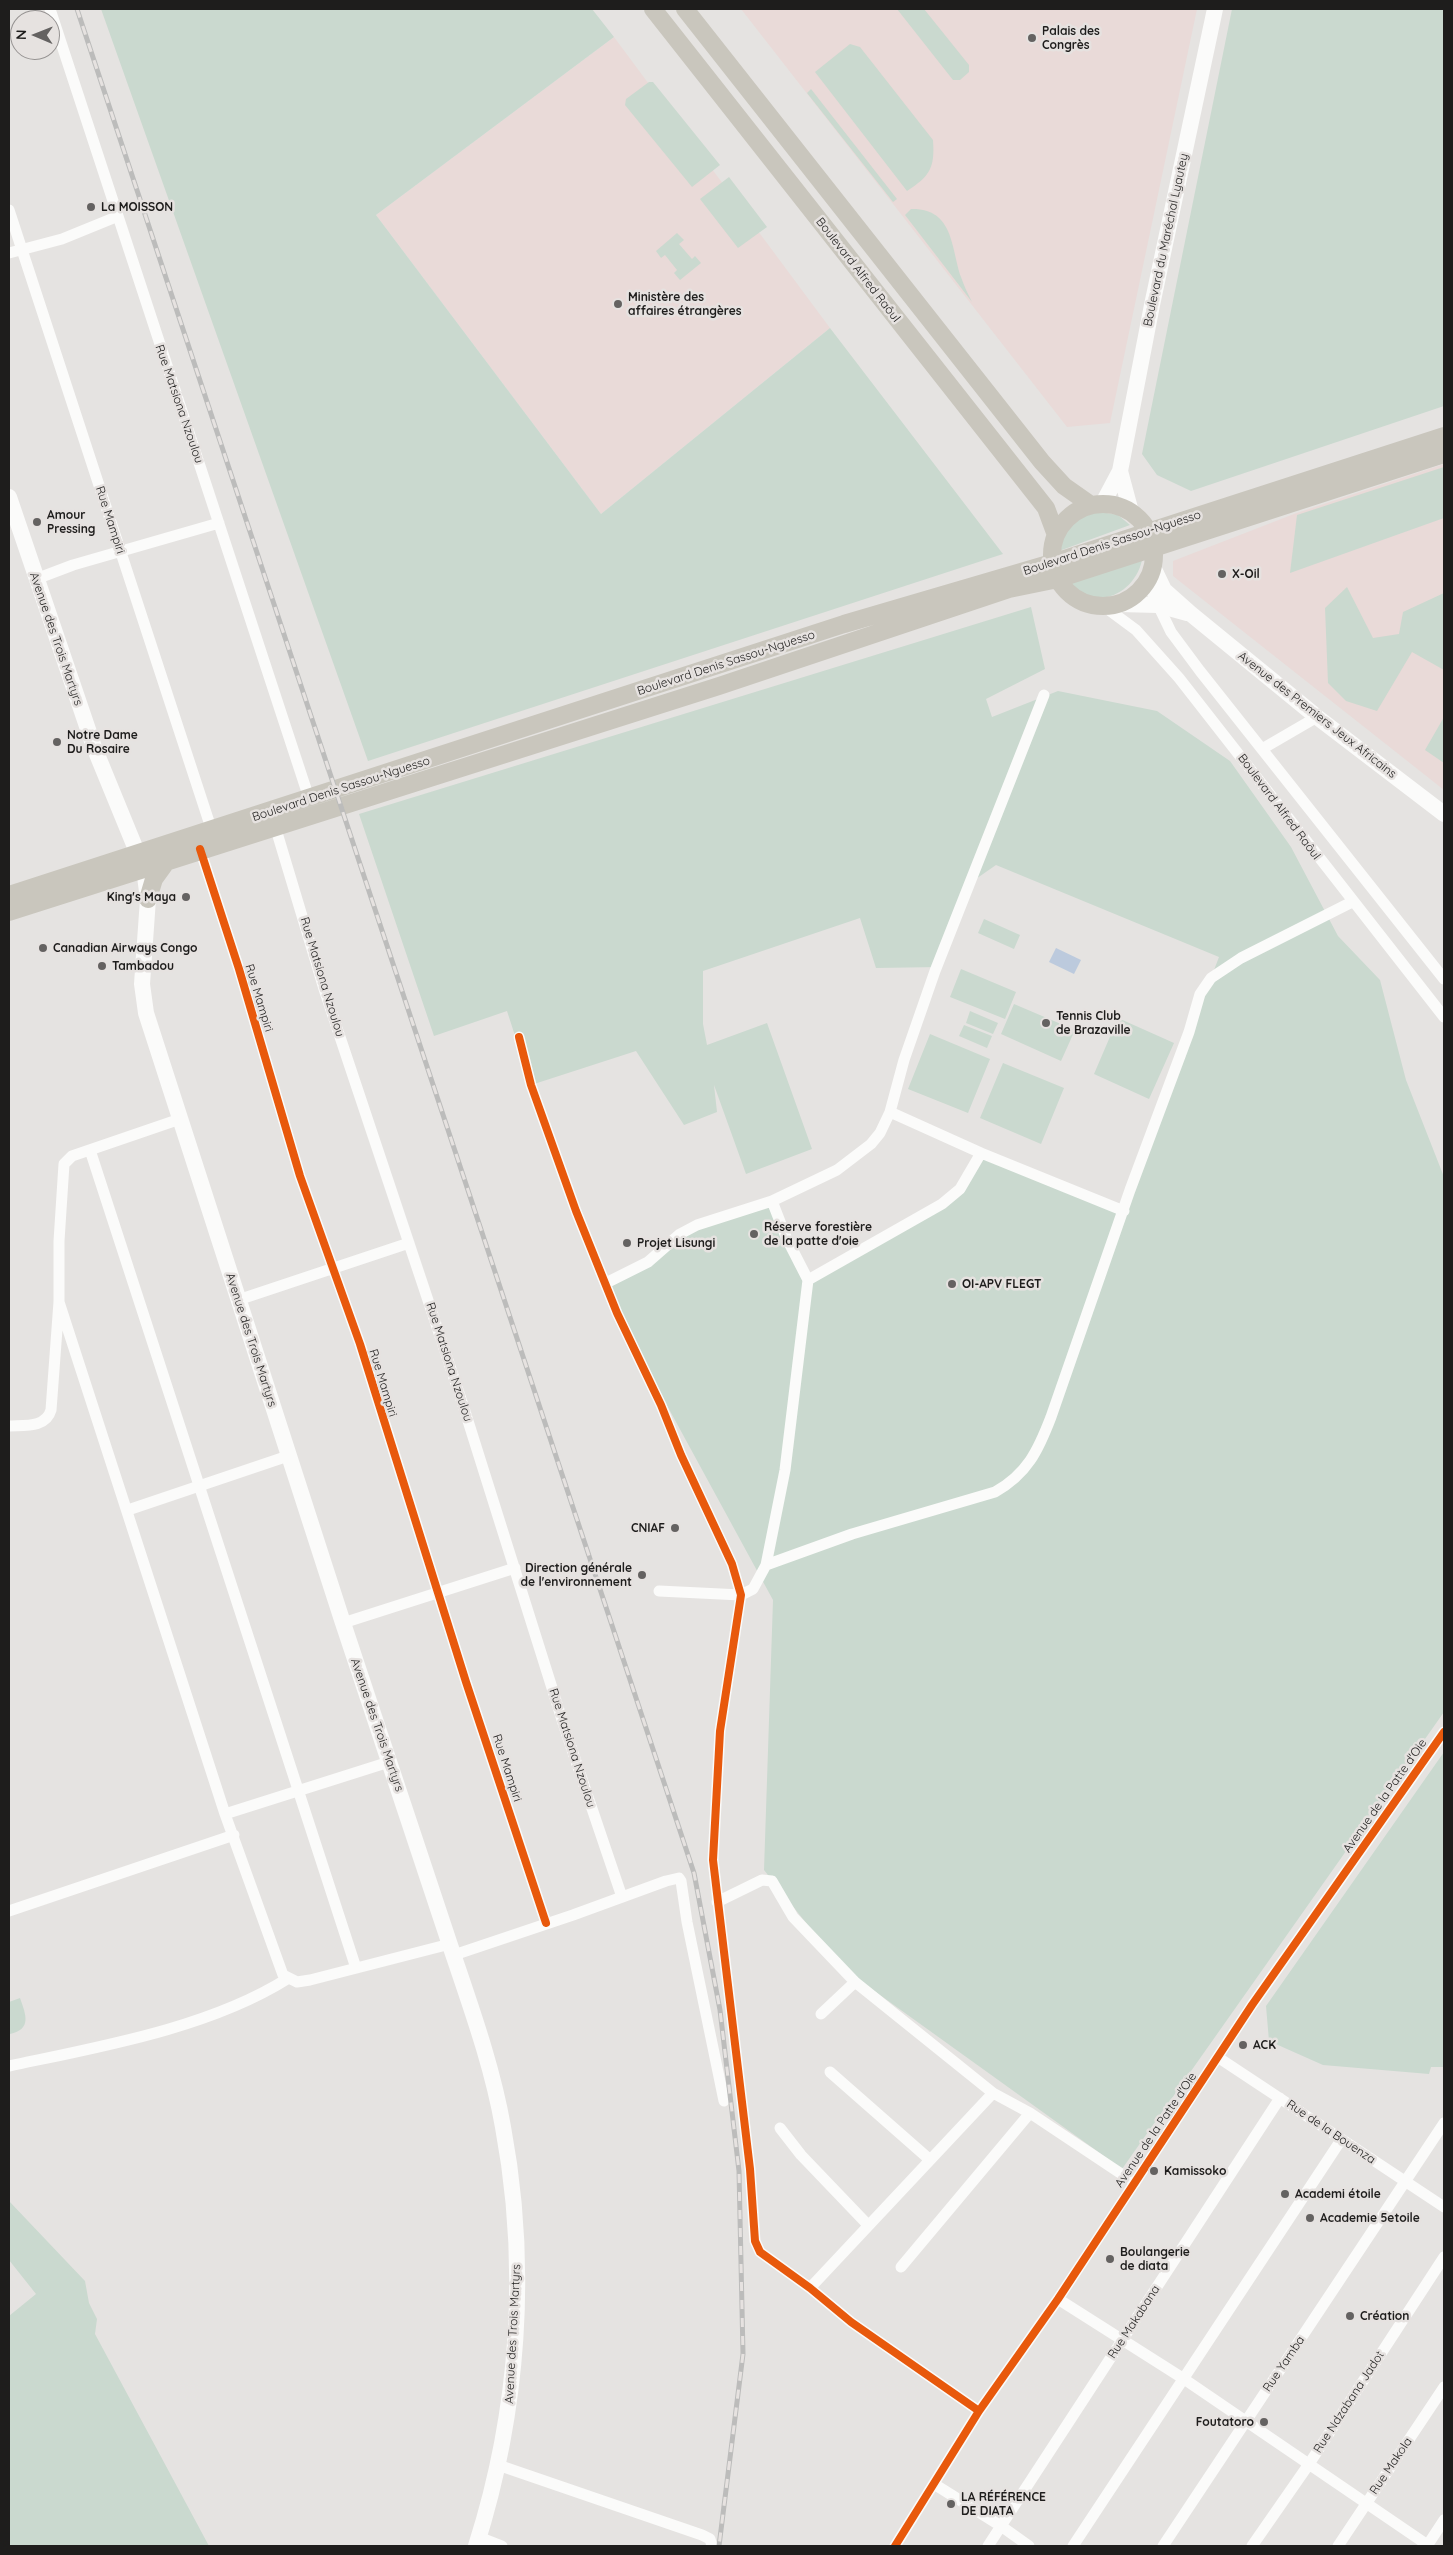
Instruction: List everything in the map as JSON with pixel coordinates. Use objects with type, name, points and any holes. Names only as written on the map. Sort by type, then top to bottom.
[{"type":"main road","name":"Boulevard Alfred Raôul","points":[[653,9],[1046,508],[1056,535]]},
{"type":"main road","points":[[685,9],[1042,462],[1064,486],[1097,504],[1118,505],[1131,512],[1152,539],[1150,574],[1130,599],[1112,605],[1091,605],[1078,600],[1066,591],[1055,571],[1052,549],[1056,535],[1070,516],[1097,504]]},
{"type":"main road","name":"Boulevard du Maréchal Lyautey","points":[[1097,504],[1120,472],[1152,305],[1215,9]]},
{"type":"main road","name":"Boulevard Denis Sassou-Nguesso","points":[[9,895],[137,863],[167,861],[719,686],[1009,589],[1055,571],[1152,539],[1444,436]]},
{"type":"main road","name":"Boulevard Denis Sassou-Nguesso","points":[[1152,539],[1444,454]]},
{"type":"main road","name":"Boulevard du Maréchal Lyautey","points":[[1120,472],[1131,512]]},
{"type":"main road","name":"Avenue des Trois Martyrs","points":[[9,497],[36,579],[137,863],[147,907],[143,997],[288,1456],[452,1949],[494,2087],[503,2126],[511,2182],[517,2256],[517,2301],[511,2389],[498,2465],[478,2542]]},
{"type":"main road","name":"Boulevard Denis Sassou-Nguesso","points":[[9,912],[137,863],[212,831],[309,798],[844,624],[1055,571]]},
{"type":"main road","name":"Avenue des Premiers Jeux Africains","points":[[1150,574],[1164,590],[1191,614],[1317,717],[1444,814]]},
{"type":"main road","name":"Avenue des Premiers Jeux Africains","points":[[1112,605],[1158,605],[1191,614]]},
{"type":"main road","points":[[147,907],[154,879],[167,861]]},
{"type":"street","name":"Rue Matsiona Nzoulou","points":[[50,9],[116,217],[309,798]]},
{"type":"street","name":"Rue Mampiri","points":[[9,210],[212,831]]},
{"type":"street","points":[[9,253],[21,248],[62,239],[116,217]]},
{"type":"street","points":[[36,579],[73,565],[219,523]]},
{"type":"street","name":"Boulevard Alfred Raôul","points":[[1150,574],[1158,605],[1171,632],[1444,979]]},
{"type":"street","name":"Boulevard Alfred Raôul","points":[[1112,605],[1179,678],[1352,902],[1444,1017]]},
{"type":"street","points":[[606,1283],[648,1262],[680,1234],[697,1225],[772,1201],[837,1170],[856,1158],[880,1132],[890,1112],[904,1060],[929,988],[1044,695]]},
{"type":"street","points":[[1262,749],[1317,717]]},
{"type":"street","name":"Rue Matsiona Nzoulou","points":[[275,826],[327,998],[409,1242],[515,1568],[564,1726],[622,1897]]},
{"type":"street","name":"Rue Mampiri","points":[[200,849],[239,969],[300,1176],[334,1269],[546,1923]]},
{"type":"street","points":[[766,1565],[852,1534],[995,1492],[1012,1482],[1024,1469],[1041,1443],[1189,1032],[1200,994],[1211,978],[1240,958],[1352,902]]},
{"type":"street","points":[[519,1037],[531,1085],[588,1232],[616,1313],[661,1405],[681,1455],[732,1564],[741,1595],[720,1731],[713,1860],[750,2168],[755,2241],[760,2252],[902,2359],[979,2411]]},
{"type":"street","points":[[890,1112],[980,1153],[1124,1211]]},
{"type":"street","points":[[9,1426],[43,1422],[49,1417],[59,1302],[59,1241],[64,1164],[72,1156],[180,1119]]},
{"type":"street","points":[[90,1150],[201,1486],[245,1632],[300,1791],[356,1968]]},
{"type":"street","points":[[808,1280],[942,1204],[960,1189],[980,1153]]},
{"type":"street","points":[[659,1592],[741,1595],[753,1589],[766,1565],[785,1470],[808,1280],[786,1237],[772,1201]]},
{"type":"street","points":[[238,1300],[409,1242]]},
{"type":"street","points":[[59,1302],[89,1400],[128,1510],[225,1814],[281,1971],[287,1978],[297,1982],[452,1949],[546,1923],[676,1877],[681,1881],[687,1922],[724,2101]]},
{"type":"street","points":[[128,1510],[288,1456]]},
{"type":"street","points":[[343,1622],[515,1568]]},
{"type":"street","name":"Avenue de la Patte d'Oie","points":[[895,2546],[979,2411],[1058,2299],[1252,2005],[1444,1732]]},
{"type":"street","points":[[225,1814],[389,1762]]},
{"type":"street","points":[[9,1911],[234,1835]]},
{"type":"street","points":[[717,1902],[762,1880],[772,1880],[793,1917],[855,1982],[993,2093],[1030,2113],[1135,2183]]},
{"type":"street","points":[[9,2066],[154,2032],[219,2012],[263,1994],[287,1978]]},
{"type":"street","points":[[821,2014],[855,1982]]},
{"type":"street","name":"Rue de la Bouenza","points":[[1218,2058],[1444,2207]]},
{"type":"street","points":[[830,2072],[929,2159]]},
{"type":"street","points":[[810,2288],[929,2159],[993,2093]]},
{"type":"street","name":"Rue Makabana","points":[[988,2546],[1280,2098]]},
{"type":"street","points":[[901,2267],[1030,2113]]},
{"type":"street","name":"Rue Yamba","points":[[1163,2546],[1444,2123]]},
{"type":"street","points":[[780,2128],[801,2155],[868,2225]]},
{"type":"street","points":[[1073,2546],[1341,2140]]},
{"type":"street","name":"Rue Ndzabana Jadot","points":[[1252,2546],[1309,2464],[1444,2256]]},
{"type":"street","points":[[1058,2299],[1184,2380],[1428,2546],[1444,2520]]},
{"type":"street","name":"Rue Makola","points":[[1338,2546],[1444,2386]]},
{"type":"street","points":[[498,2465],[710,2539],[712,2546]]},
{"type":"street","points":[[934,2484],[1029,2546]]},
{"type":"street","points":[[478,2542],[502,2546]]},
{"type":"shaded area","points":[[101,9],[592,9],[614,37],[376,215],[601,514],[830,328],[1003,554],[368,761]]},
{"type":"shaded area","points":[[741,9],[1197,9],[1110,423],[1067,427]]},
{"type":"shaded area","points":[[897,9],[924,9],[969,65],[969,72],[960,80],[953,80]]},
{"type":"shaded area","points":[[1232,9],[1444,9],[1444,406],[1191,491],[1157,475],[1142,454]]},
{"type":"shaded area","points":[[614,37],[830,328],[601,514],[376,215]]},
{"type":"shaded area","points":[[850,44],[860,47],[933,140],[932,164],[926,176],[907,191],[815,72]]},
{"type":"shaded area","points":[[649,82],[653,82],[720,165],[692,187],[625,105],[626,99]]},
{"type":"shaded area","points":[[811,89],[897,199],[893,202],[807,93]]},
{"type":"shaded area","points":[[729,177],[767,227],[738,248],[700,199]]},
{"type":"shaded area","points":[[911,209],[925,210],[936,215],[943,222],[952,242],[962,280],[972,302],[905,215]]},
{"type":"shaded area","points":[[677,233],[684,240],[679,244],[692,259],[695,256],[701,263],[680,280],[674,273],[677,270],[665,255],[661,258],[656,251]]},
{"type":"shaded area","points":[[1444,464],[1444,790],[1173,576],[1173,561],[1294,514]]},
{"type":"shaded area","points":[[1444,467],[1444,518],[1290,573],[1297,515]]},
{"type":"shaded area","points":[[1095,511],[1118,515],[1130,525],[1059,551],[1061,537],[1069,525],[1081,516]]},
{"type":"shaded area","points":[[1142,560],[1138,572],[1131,582],[1112,596],[1090,597],[1080,592],[1070,583]]},
{"type":"shaded area","points":[[1347,587],[1373,638],[1399,634],[1403,612],[1444,593],[1444,670],[1412,652],[1377,711],[1346,701],[1328,683],[1325,608]]},
{"type":"shaded area","points":[[1031,607],[1045,669],[986,699],[992,717],[1058,691],[1157,711],[1230,761],[1291,847],[1338,936],[1380,980],[1406,1080],[1444,1177],[1444,1712],[1122,2169],[841,1967],[764,1870],[773,1600],[615,1310],[606,1283],[680,1235],[772,1201],[807,1279],[942,1204],[981,1153],[1122,1210],[1219,957],[996,865],[973,881],[940,967],[876,968],[860,918],[703,971],[703,1024],[707,1045],[767,1023],[812,1149],[746,1174],[714,1085],[717,1112],[684,1125],[636,1051],[531,1085],[507,1011],[434,1036],[359,814]]},
{"type":"shaded area","points":[[1444,717],[1444,763],[1425,750]]},
{"type":"shaded area","points":[[984,919],[1020,935],[1014,949],[978,933]]},
{"type":"shaded area","points":[[961,969],[1016,992],[1005,1019],[950,997]]},
{"type":"shaded area","points":[[1014,1004],[1075,1030],[1061,1061],[1001,1034]]},
{"type":"shaded area","points":[[970,1011],[998,1023],[993,1034],[966,1023]]},
{"type":"shaded area","points":[[1118,1018],[1174,1043],[1149,1099],[1094,1074]]},
{"type":"shaded area","points":[[964,1025],[992,1036],[987,1048],[959,1036]]},
{"type":"shaded area","points":[[930,1034],[990,1059],[968,1113],[908,1089]]},
{"type":"shaded area","points":[[1003,1063],[1064,1088],[1041,1144],[980,1118]]},
{"type":"shaded area","points":[[1444,1752],[1444,2067],[1431,2067],[1429,2074],[1323,2065],[1269,2041],[1266,2006]]},
{"type":"shaded area","points":[[20,1998],[26,2020],[22,2029],[10,2034],[9,2002]]},
{"type":"shaded area","points":[[9,2201],[85,2281],[89,2303],[97,2319],[95,2334],[209,2546],[9,2546],[9,2316],[36,2294],[9,2260]]},
{"type":"water","points":[[1056,948],[1081,960],[1074,974],[1049,962]]},
{"type":"railway","points":[[77,9],[694,1873],[720,2010],[739,2171],[743,2354],[719,2546]]},
{"type":"cycle path","points":[[200,849],[239,969],[300,1176],[360,1344],[466,1682],[546,1923]]},
{"type":"cycle path","points":[[519,1037],[531,1085],[576,1211],[617,1313],[661,1405],[681,1455],[732,1564],[741,1595],[720,1731],[713,1860],[750,2169],[755,2241],[760,2252],[810,2288],[851,2322],[979,2411]]},
{"type":"cycle path","points":[[895,2546],[979,2411],[1058,2299],[1252,2005],[1444,1732]]},
{"type":"place","name":"Palais des Congrès","points":[[1032,38]]},
{"type":"place","name":"La MOISSON","points":[[91,207]]},
{"type":"place","name":"Ministère des affaires étrangères","points":[[618,304]]},
{"type":"place","name":"Amour Pressing","points":[[37,522]]},
{"type":"place","name":"X-Oil","points":[[1222,574]]},
{"type":"place","name":"Notre Dame Du Rosaire","points":[[57,742]]},
{"type":"place","name":"King's Maya","points":[[186,897]]},
{"type":"place","name":"Canadian Airways Congo","points":[[43,948]]},
{"type":"place","name":"Tambadou","points":[[102,966]]},
{"type":"place","name":"Tennis Club de Brazaville","points":[[1046,1023]]},
{"type":"place","name":"Réserve forestière de la patte d'oie","points":[[754,1234]]},
{"type":"place","name":"Projet Lisungi","points":[[627,1243]]},
{"type":"place","name":"OI-APV FLEGT","points":[[952,1284]]},
{"type":"place","name":"CNIAF","points":[[675,1528]]},
{"type":"place","name":"Direction générale de l'environnement","points":[[642,1575]]},
{"type":"place","name":"ACK","points":[[1243,2045]]},
{"type":"place","name":"Kamissoko","points":[[1154,2171]]},
{"type":"place","name":"Academi étoile","points":[[1285,2194]]},
{"type":"place","name":"Academie 5etoile","points":[[1310,2218]]},
{"type":"place","name":"Boulangerie de diata","points":[[1110,2259]]},
{"type":"place","name":"Création","points":[[1350,2316]]},
{"type":"place","name":"Foutatoro","points":[[1264,2422]]},
{"type":"place","name":"LA RÉFÉRENCE DE DIATA","points":[[951,2504]]}]
